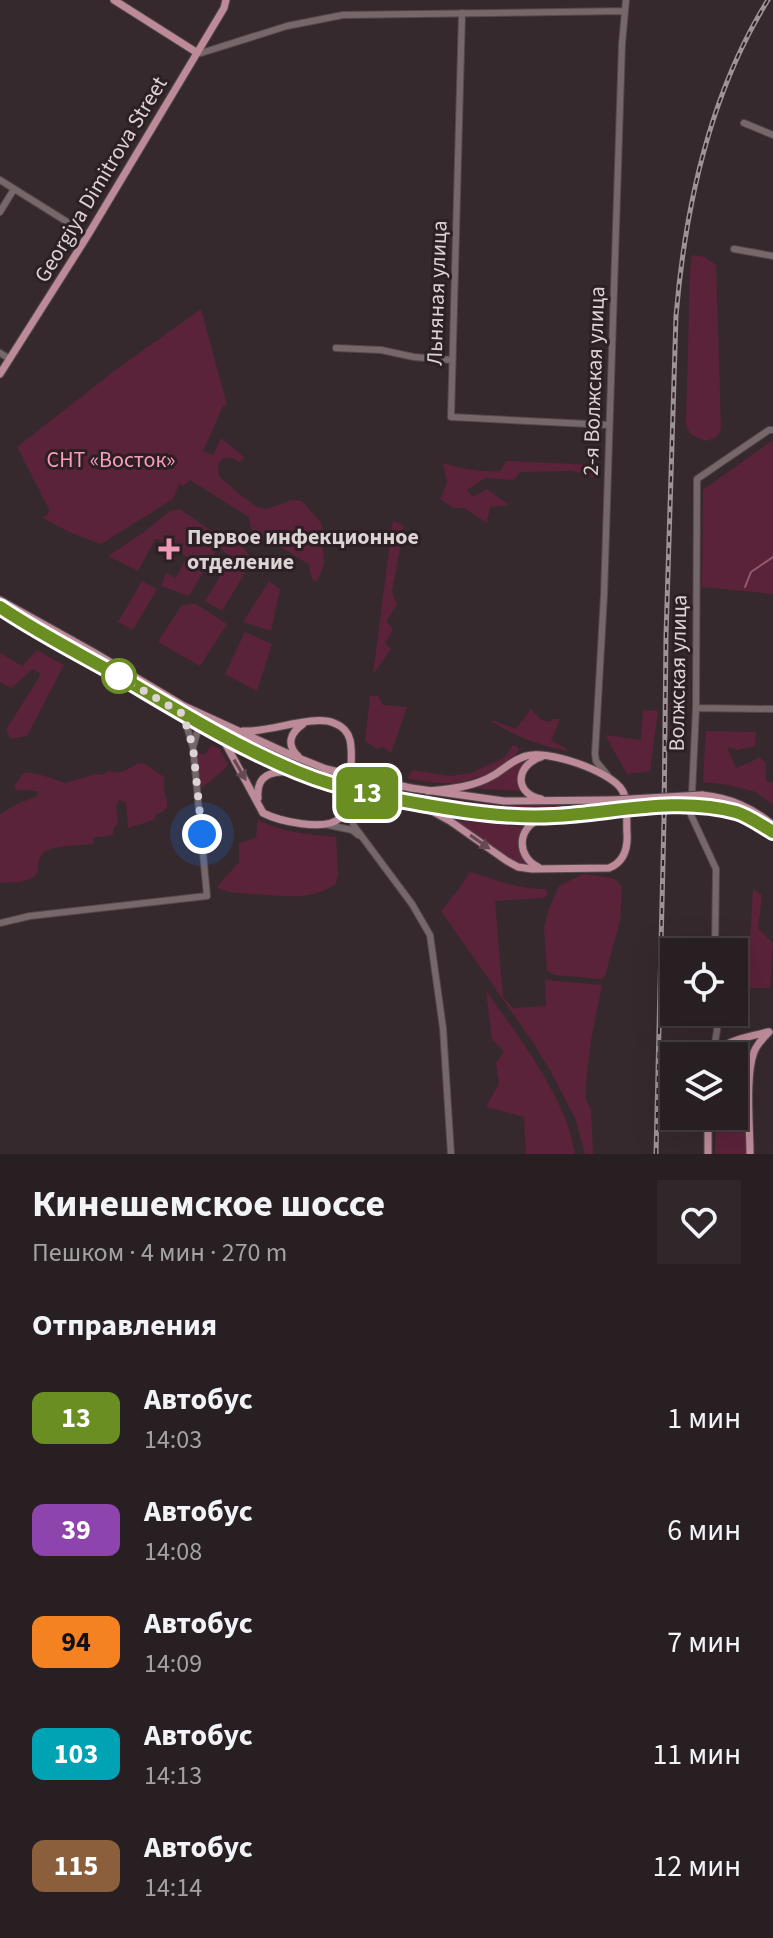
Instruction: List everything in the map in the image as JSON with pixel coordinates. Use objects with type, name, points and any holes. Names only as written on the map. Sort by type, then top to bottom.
[{"type":"main road","points":[[114,0],[196,52]]},
{"type":"main road","name":"Georgiya Dimitrova Street","points":[[0,374],[88,235],[226,0]]},
{"type":"main road","points":[[0,600],[184,706],[310,763],[339,772],[428,791],[504,801],[720,797],[742,804],[773,825]]},
{"type":"main road","points":[[0,607],[221,735],[299,772],[337,786],[419,804],[486,814],[553,816],[702,806],[738,813],[773,832]]},
{"type":"main road","points":[[221,735],[263,813],[273,818],[328,825],[339,820],[346,805],[350,766],[350,742],[342,726],[325,720],[261,731],[236,731]]},
{"type":"main road","points":[[305,723],[293,733],[290,744],[295,754],[310,763]]},
{"type":"main road","points":[[419,804],[518,867],[609,868],[618,865],[623,858],[627,839],[625,798],[620,787],[609,777],[586,765],[537,754],[523,757],[476,783],[428,791]]},
{"type":"main road","points":[[548,756],[538,757],[528,764],[521,781],[533,797],[551,801]]},
{"type":"main road","points":[[259,805],[257,793],[265,777],[275,772],[299,772]]},
{"type":"main road","points":[[544,869],[528,861],[524,854],[523,837],[532,822],[553,816]]},
{"type":"main road","points":[[734,1042],[771,1030]]},
{"type":"main road","points":[[750,1154],[750,1072],[756,1047],[771,1030]]},
{"type":"main road","points":[[748,1067],[750,1072]]},
{"type":"main road","points":[[708,1130],[708,1154]]},
{"type":"street","name":"2-я Волжская улица","points":[[595,754],[604,595],[626,0]]},
{"type":"street","points":[[196,52],[209,52],[287,26],[330,16],[625,11]]},
{"type":"street","name":"Льняная улица","points":[[462,13],[451,417],[609,425]]},
{"type":"street","points":[[744,123],[773,135]]},
{"type":"street","points":[[0,180],[88,235]]},
{"type":"street","points":[[0,212],[14,189]]},
{"type":"street","points":[[734,249],[773,256]]},
{"type":"street","points":[[336,348],[381,350],[452,360]]},
{"type":"street","points":[[0,353],[10,359]]},
{"type":"street","name":"Волжская улица","points":[[715,938],[716,869],[691,815],[696,708],[697,479],[773,430]]},
{"type":"street","points":[[696,708],[773,709]]},
{"type":"street","points":[[0,923],[30,916],[207,896],[193,747],[183,714]]},
{"type":"street","points":[[193,747],[200,723]]},
{"type":"street","points":[[576,763],[595,754],[596,761],[609,777]]},
{"type":"street","points":[[346,805],[363,837],[412,904],[430,935],[443,1028],[451,1154]]},
{"type":"street","points":[[328,825],[352,830],[363,837]]},
{"type":"street","points":[[716,1042],[717,1026]]},
{"type":"street","points":[[717,1030],[721,1037],[734,1042]]},
{"type":"green space","points":[[692,255],[705,257],[716,265],[721,429],[717,437],[706,441],[690,434],[686,424]]},
{"type":"green space","name":"СНТ «Восток»","points":[[201,309],[227,405],[223,406],[203,451],[213,455],[221,438],[244,457],[240,462],[223,458],[218,465],[219,476],[257,507],[267,509],[292,500],[302,501],[321,523],[324,563],[318,580],[314,581],[310,565],[251,529],[249,517],[190,480],[183,486],[179,484],[173,499],[101,544],[43,518],[50,511],[17,447],[117,369]]},
{"type":"green space","points":[[773,440],[773,594],[702,587],[703,490]]},
{"type":"green space","points":[[506,461],[595,465],[599,468],[596,478],[573,471],[520,472],[514,480],[485,478],[467,490],[473,497],[487,489],[509,505],[490,507],[487,523],[464,508],[453,508],[440,499],[447,483],[443,463],[471,470],[500,471]]},
{"type":"green space","points":[[180,509],[210,530],[232,533],[252,561],[222,611],[205,601],[232,557],[218,548],[189,596],[161,586],[166,573],[176,578],[187,557],[156,538],[138,571],[108,556],[170,511]]},
{"type":"green space","points":[[393,520],[404,526],[392,592],[397,605],[386,621],[393,629],[385,643],[391,649],[373,674]]},
{"type":"green space","points":[[142,581],[157,589],[133,630],[118,622]]},
{"type":"green space","points":[[269,581],[280,589],[271,631],[243,622]]},
{"type":"green space","points":[[196,604],[227,624],[200,666],[158,642],[181,606]]},
{"type":"green space","points":[[245,632],[272,644],[257,691],[225,674]]},
{"type":"green space","points":[[37,650],[64,665],[27,736],[11,739],[6,730],[41,674],[33,669],[11,688],[0,682],[0,653],[22,666]]},
{"type":"green space","points":[[370,696],[378,696],[383,705],[407,707],[391,753],[365,741]]},
{"type":"green space","points":[[531,709],[541,720],[550,722],[560,719],[551,741],[568,751],[528,740],[491,721],[516,729]]},
{"type":"green space","points":[[643,710],[658,711],[650,771],[627,774],[605,735],[641,740]]},
{"type":"green space","points":[[706,731],[756,732],[755,746],[737,750],[727,747],[736,768],[759,757],[766,763],[766,781],[773,782],[773,805],[756,792],[703,782]]},
{"type":"green space","points":[[211,745],[219,748],[228,764],[201,788],[195,751],[205,755]]},
{"type":"green space","points":[[513,745],[519,750],[514,757],[480,777],[446,783],[407,778],[413,770],[450,776],[471,773],[504,758]]},
{"type":"green space","points":[[529,758],[521,773],[522,791],[468,788],[521,761]]},
{"type":"green space","points":[[138,763],[145,764],[164,777],[167,806],[163,812],[157,813],[154,820],[128,828],[126,803],[119,800],[116,807],[118,824],[114,827],[113,835],[93,838],[94,844],[48,850],[41,856],[33,877],[0,883],[0,814],[36,797],[39,792],[16,790],[14,786],[24,772],[66,783],[108,771],[124,771]]},
{"type":"green space","points":[[416,796],[511,806],[611,806],[500,811],[458,806]]},
{"type":"green space","points":[[258,820],[305,834],[336,837],[336,884],[316,893],[297,896],[236,893],[217,887],[239,862],[239,843],[256,838]]},
{"type":"green space","points":[[455,820],[524,827],[520,847],[528,866],[511,860]]},
{"type":"green space","points":[[470,872],[516,886],[548,891],[545,898],[495,901],[503,997],[513,1008],[546,1006],[545,980],[602,985],[586,1082],[593,1154],[585,1154],[575,1118],[532,1041],[441,911]]},
{"type":"green space","points":[[583,874],[613,878],[622,886],[620,921],[605,976],[601,979],[555,975],[547,971],[544,928],[548,911],[559,886]]},
{"type":"green space","points":[[753,889],[762,895],[758,928],[773,943],[770,988],[748,988]]},
{"type":"green space","points":[[486,991],[549,1084],[567,1122],[575,1154],[526,1154],[524,1117],[486,1107],[499,1084],[496,1063],[504,1052],[492,1039]]},
{"type":"green space","points":[[716,1130],[747,1130],[746,1154],[715,1154]]},
{"type":"waterway","points":[[745,587],[751,572],[773,557]]},
{"type":"railway","points":[[656,1154],[676,316],[686,234],[704,152],[730,73],[768,0]]},
{"type":"bus line","name":"13","points":[[0,607],[221,735],[271,760],[337,786],[419,804],[517,816],[702,806],[738,813],[773,832]]},
{"type":"place","name":"Первое инфекционное отделение","points":[[169,549]]},
{"type":"route","points":[[119,676],[183,714],[193,747],[202,834]]}]
